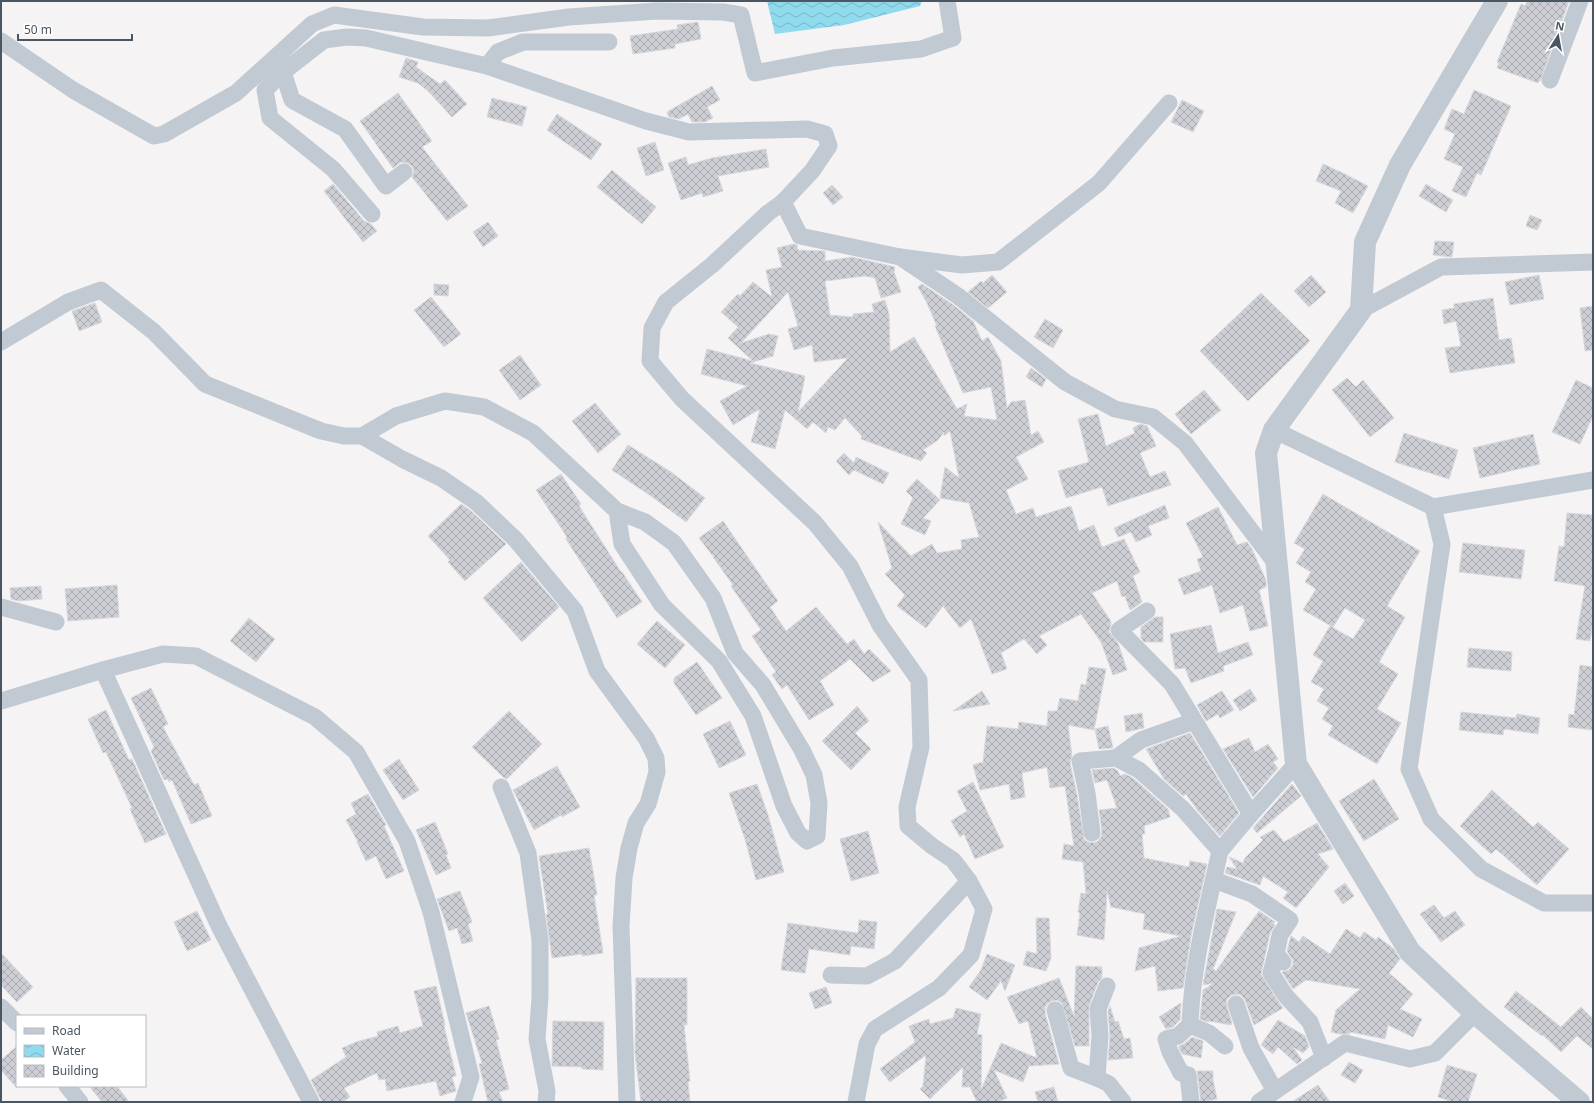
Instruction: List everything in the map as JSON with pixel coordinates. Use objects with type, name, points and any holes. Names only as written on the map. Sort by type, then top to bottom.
[{"type":"street","points":[[1,41],[73,90],[154,136],[164,134],[236,93],[312,24],[334,15],[423,27],[488,28],[570,17],[657,11],[723,12],[741,14],[755,73],[833,58],[921,49],[953,38],[947,1]]},
{"type":"street","points":[[1361,310],[1364,242],[1400,165],[1497,1]]},
{"type":"street","points":[[1550,80],[1580,1]]},
{"type":"street","points":[[372,214],[333,170],[270,118],[265,90],[283,72],[324,40],[347,37],[366,38],[487,66],[646,121],[689,132],[807,128],[825,134],[829,146],[812,171],[783,202],[768,213],[712,266],[666,302],[652,328],[650,361],[682,399],[815,523],[850,566],[880,625],[919,680],[921,747],[907,807],[908,826],[932,846],[953,860],[969,881],[984,909],[972,955],[939,988],[874,1029],[867,1044],[856,1102]]},
{"type":"street","points":[[487,66],[498,52],[523,42],[608,42]]},
{"type":"street","points":[[283,72],[292,100],[345,129],[386,186],[404,172]]},
{"type":"street","points":[[783,202],[800,236],[900,257],[962,265],[998,262],[1099,183],[1169,104]]},
{"type":"street","points":[[900,257],[958,296],[1066,382],[1115,409],[1153,417],[1185,443],[1277,565]]},
{"type":"street","points":[[1579,1102],[1475,1013],[1410,952],[1296,764],[1266,453],[1274,430],[1361,310],[1441,267],[1593,262]]},
{"type":"street","points":[[1,342],[68,302],[101,290],[154,332],[205,384],[321,431],[344,436],[362,436],[402,459],[441,478],[476,502],[516,540],[575,610],[597,671],[646,738],[656,758],[657,772],[648,804],[636,823],[629,848],[624,878],[621,926],[627,1102]]},
{"type":"street","points":[[362,436],[396,416],[445,401],[484,407],[533,432],[617,511],[645,522],[674,543],[713,598],[735,653],[763,685],[802,750],[814,775],[819,803],[817,836],[808,841],[798,833],[784,806],[753,716],[719,661],[662,605],[622,544],[617,511]]},
{"type":"street","points":[[1274,430],[1433,507],[1593,480]]},
{"type":"street","points":[[1433,507],[1442,544],[1409,769],[1431,819],[1481,869],[1544,903],[1593,903]]},
{"type":"street","points":[[1,607],[56,622]]},
{"type":"street","points":[[1147,611],[1118,630],[1172,684],[1251,814]]},
{"type":"street","points":[[719,661],[735,653]]},
{"type":"street","points":[[1,700],[163,654],[196,656],[315,717],[356,752],[408,841],[431,912],[471,1077],[463,1102]]},
{"type":"street","points":[[103,670],[219,926],[311,1102]]},
{"type":"street","points":[[1092,832],[1087,793],[1080,761],[1116,758],[1141,740],[1194,720]]},
{"type":"street","points":[[1116,758],[1138,770],[1183,809],[1220,851]]},
{"type":"street","points":[[1191,1102],[1188,1075],[1181,1073],[1170,1052],[1166,1040],[1178,1036],[1190,1025],[1191,995],[1204,918],[1220,851],[1296,764]]},
{"type":"street","points":[[502,787],[528,853],[540,940],[540,998],[537,1038],[547,1091],[546,1102]]},
{"type":"street","points":[[1214,880],[1252,894],[1290,920],[1280,934],[1279,958],[1271,973],[1285,995],[1310,1022],[1324,1058]]},
{"type":"street","points":[[831,975],[867,976],[895,961],[969,881]]},
{"type":"street","points":[[1097,1078],[1100,1035],[1098,1009],[1107,986]]},
{"type":"street","points":[[1236,1004],[1251,1048],[1274,1091]]},
{"type":"street","points":[[1,1007],[16,1022]]},
{"type":"street","points":[[1055,1010],[1071,1068],[1109,1084],[1123,1102]]},
{"type":"street","points":[[1259,1102],[1345,1043],[1410,1059],[1434,1053],[1475,1013]]},
{"type":"street","points":[[1190,1025],[1209,1032],[1225,1046]]},
{"type":"street","points":[[68,1087],[80,1102]]},
{"type":"water","points":[[767,1],[922,1],[920,6],[844,25],[775,34]]},
{"type":"building","points":[[1527,1],[1569,1],[1538,83],[1497,68],[1499,63],[1497,62],[1521,4],[1525,6]]},
{"type":"building","points":[[698,22],[701,39],[675,44],[675,48],[633,54],[630,36],[678,29],[677,25]]},
{"type":"building","points":[[406,58],[418,62],[416,67],[440,84],[445,80],[467,104],[452,117],[428,91],[418,83],[399,77]]},
{"type":"building","points":[[712,86],[720,100],[707,107],[713,118],[705,122],[692,122],[688,114],[679,119],[669,117],[667,112]]},
{"type":"building","points":[[1474,90],[1511,106],[1481,175],[1477,173],[1466,197],[1452,191],[1463,167],[1444,159],[1455,134],[1444,129],[1452,109],[1464,114]]},
{"type":"building","points":[[398,93],[432,141],[422,147],[468,206],[447,221],[412,177],[414,171],[412,166],[401,162],[393,168],[360,121]]},
{"type":"building","points":[[492,98],[527,107],[522,126],[487,117]]},
{"type":"building","points":[[1182,100],[1204,111],[1193,132],[1171,122]]},
{"type":"building","points":[[557,114],[602,144],[591,160],[547,130]]},
{"type":"building","points":[[655,142],[664,170],[646,176],[637,148]]},
{"type":"building","points":[[766,149],[769,167],[718,176],[723,191],[703,197],[702,193],[681,200],[668,163],[686,157],[688,165],[712,158]]},
{"type":"building","points":[[1323,164],[1368,186],[1353,213],[1335,203],[1341,191],[1316,181]]},
{"type":"building","points":[[612,170],[656,207],[642,224],[597,187]]},
{"type":"building","points":[[333,184],[364,221],[371,224],[377,231],[363,242],[324,191]]},
{"type":"building","points":[[1426,184],[1453,200],[1446,212],[1419,196]]},
{"type":"building","points":[[832,185],[843,197],[833,205],[823,193]]},
{"type":"building","points":[[1530,215],[1542,220],[1537,230],[1526,226]]},
{"type":"building","points":[[488,222],[498,236],[483,247],[473,232]]},
{"type":"building","points":[[1435,241],[1454,242],[1452,257],[1433,255]]},
{"type":"building","points":[[794,244],[797,245],[798,250],[825,251],[825,261],[852,257],[895,267],[894,272],[901,292],[881,298],[875,278],[865,276],[825,281],[830,315],[853,317],[853,314],[874,312],[872,304],[885,300],[889,314],[890,352],[914,337],[957,409],[967,404],[964,416],[997,420],[991,387],[963,393],[935,326],[937,326],[918,287],[922,284],[952,304],[973,321],[982,341],[988,337],[1001,361],[1007,408],[1011,402],[1025,400],[1031,435],[1038,431],[1044,442],[1016,457],[1028,479],[1006,490],[1016,514],[1033,508],[1036,517],[1071,506],[1079,531],[1094,525],[1102,547],[1124,539],[1140,572],[1133,576],[1142,602],[1130,610],[1125,596],[1122,597],[1117,581],[1092,593],[1110,620],[1111,624],[1109,632],[1118,643],[1127,670],[1113,675],[1101,642],[1081,614],[1039,636],[1047,645],[1037,654],[1024,639],[1001,653],[1007,669],[992,674],[971,619],[960,628],[943,606],[926,628],[897,606],[905,595],[885,574],[892,568],[878,522],[911,556],[932,544],[937,553],[962,549],[961,540],[979,537],[969,503],[940,498],[945,467],[959,478],[950,431],[944,436],[944,432],[938,440],[923,450],[927,453],[921,461],[861,439],[862,436],[845,418],[835,430],[828,427],[826,433],[813,422],[807,429],[785,410],[775,449],[751,442],[760,409],[733,425],[720,401],[747,386],[701,374],[707,349],[753,361],[728,338],[738,327],[721,312],[738,294],[740,296],[753,282],[772,297],[766,270],[782,267],[777,248]],"holes":[[[788,292],[798,326],[788,329],[794,350],[812,345],[814,362],[848,358],[798,412],[805,376],[750,363],[773,356],[778,336],[769,334],[741,343]]]},
{"type":"building","points":[[992,275],[1007,292],[988,308],[968,292],[981,281],[983,283]]},
{"type":"building","points":[[1311,275],[1326,292],[1309,307],[1294,291]]},
{"type":"building","points":[[1539,275],[1544,299],[1510,305],[1505,282]]},
{"type":"building","points":[[434,284],[449,285],[448,296],[434,295]]},
{"type":"building","points":[[1261,293],[1310,341],[1248,401],[1200,351]]},
{"type":"building","points":[[431,297],[461,334],[444,347],[414,310]]},
{"type":"building","points":[[1493,298],[1499,340],[1511,338],[1515,363],[1450,373],[1445,348],[1461,346],[1456,321],[1444,324],[1442,310],[1454,308],[1454,304]]},
{"type":"building","points":[[95,303],[102,322],[79,331],[72,311]]},
{"type":"building","points":[[1593,306],[1593,350],[1585,351],[1580,308]]},
{"type":"building","points":[[1045,319],[1063,330],[1053,348],[1034,337]]},
{"type":"building","points":[[520,355],[541,385],[520,400],[499,370]]},
{"type":"building","points":[[1031,368],[1046,379],[1042,387],[1026,377]]},
{"type":"building","points":[[1347,378],[1356,387],[1363,380],[1394,418],[1370,437],[1332,390]]},
{"type":"building","points":[[1576,380],[1593,388],[1593,416],[1580,444],[1552,432]]},
{"type":"building","points":[[1204,390],[1221,410],[1191,434],[1175,414]]},
{"type":"building","points":[[595,403],[621,434],[598,453],[572,421]]},
{"type":"building","points":[[1098,414],[1106,446],[1135,433],[1133,428],[1140,424],[1147,426],[1156,446],[1140,453],[1150,477],[1165,471],[1171,485],[1108,506],[1102,487],[1066,498],[1058,471],[1089,462],[1078,419]]},
{"type":"building","points":[[1404,433],[1458,450],[1449,479],[1395,462]]},
{"type":"building","points":[[1533,434],[1540,464],[1480,478],[1473,448]]},
{"type":"building","points":[[628,445],[671,472],[705,498],[686,522],[612,470]]},
{"type":"building","points":[[844,453],[854,463],[856,457],[889,473],[883,484],[854,470],[849,475],[836,461]]},
{"type":"building","points":[[561,474],[581,504],[579,506],[642,602],[617,618],[536,490]]},
{"type":"building","points":[[917,479],[940,500],[923,518],[931,521],[925,535],[901,524],[913,498],[906,491]]},
{"type":"building","points":[[1323,494],[1420,551],[1387,606],[1405,617],[1379,662],[1398,674],[1377,709],[1401,723],[1377,764],[1328,735],[1333,726],[1322,719],[1329,708],[1317,701],[1324,689],[1311,682],[1323,661],[1313,655],[1330,626],[1353,639],[1365,620],[1345,608],[1333,627],[1303,610],[1316,589],[1305,582],[1311,572],[1296,563],[1305,549],[1294,543]]},
{"type":"building","points":[[461,504],[470,510],[506,544],[465,581],[448,562],[450,560],[428,536]]},
{"type":"building","points":[[1165,505],[1169,518],[1148,526],[1152,535],[1136,542],[1131,532],[1118,537],[1114,528]]},
{"type":"building","points":[[1218,507],[1237,545],[1247,542],[1252,549],[1266,580],[1266,587],[1259,590],[1268,626],[1250,631],[1243,605],[1220,613],[1212,585],[1184,595],[1178,579],[1201,571],[1197,559],[1203,557],[1186,523]]},
{"type":"building","points":[[1567,513],[1593,515],[1593,623],[1590,641],[1576,639],[1585,586],[1554,581],[1559,546],[1564,547]]},
{"type":"building","points":[[723,521],[778,601],[770,607],[786,631],[816,607],[847,644],[854,639],[864,654],[869,649],[891,671],[873,682],[850,659],[820,681],[834,705],[809,720],[787,685],[782,689],[772,675],[776,672],[752,636],[761,630],[731,586],[733,585],[713,557],[714,555],[712,555],[699,538]]},
{"type":"building","points":[[1463,543],[1525,550],[1521,579],[1459,572]]},
{"type":"building","points":[[521,562],[559,607],[522,642],[483,598]]},
{"type":"building","points":[[117,585],[119,617],[68,621],[65,589]]},
{"type":"building","points":[[41,586],[42,599],[19,601],[11,599],[10,588]]},
{"type":"building","points":[[1155,617],[1163,617],[1163,642],[1144,642],[1141,638],[1141,627]]},
{"type":"building","points":[[249,618],[275,639],[256,662],[230,641]]},
{"type":"building","points":[[657,621],[685,645],[665,668],[637,644]]},
{"type":"building","points":[[1211,625],[1218,653],[1248,642],[1253,655],[1223,666],[1224,671],[1191,683],[1185,668],[1175,669],[1170,634]]},
{"type":"building","points":[[1469,648],[1512,652],[1511,671],[1467,667]]},
{"type":"building","points":[[697,662],[722,698],[696,715],[674,683],[674,678]]},
{"type":"building","points":[[1580,665],[1593,667],[1593,730],[1568,727],[1569,714],[1574,715]]},
{"type":"building","points":[[1089,667],[1106,669],[1094,730],[1068,725],[1072,756],[1070,763],[1084,839],[1088,842],[1094,843],[1098,841],[1102,832],[1099,810],[1117,808],[1107,780],[1095,783],[1092,770],[1114,768],[1118,771],[1120,776],[1125,774],[1133,778],[1168,809],[1170,817],[1144,826],[1145,834],[1142,834],[1144,858],[1189,867],[1190,861],[1207,864],[1191,936],[1183,988],[1158,991],[1155,966],[1135,971],[1139,948],[1181,936],[1143,929],[1145,914],[1111,907],[1107,891],[1104,940],[1077,935],[1081,893],[1086,894],[1083,862],[1062,859],[1064,844],[1074,846],[1065,786],[1050,788],[1047,767],[1022,773],[1025,797],[1011,800],[1009,784],[980,790],[973,765],[983,762],[987,726],[1018,729],[1019,722],[1047,726],[1048,711],[1057,711],[1060,698],[1078,701],[1081,684],[1086,685]]},
{"type":"building","points":[[151,688],[168,724],[163,727],[194,785],[198,783],[212,816],[191,824],[172,780],[169,782],[168,779],[164,780],[151,751],[154,747],[131,698]]},
{"type":"building","points":[[1250,689],[1257,700],[1240,711],[1233,700]]},
{"type":"building","points":[[982,691],[990,704],[953,711]]},
{"type":"building","points":[[1222,691],[1234,710],[1220,718],[1218,714],[1206,721],[1197,705]]},
{"type":"building","points":[[857,706],[869,721],[855,733],[871,749],[851,770],[822,741]]},
{"type":"building","points":[[106,710],[129,760],[132,759],[166,834],[145,843],[130,809],[132,808],[106,752],[103,753],[88,719]]},
{"type":"building","points":[[509,711],[542,744],[507,779],[503,777],[472,747]]},
{"type":"building","points":[[1461,712],[1516,718],[1517,714],[1540,718],[1538,734],[1504,729],[1503,735],[1459,730]]},
{"type":"building","points":[[1142,713],[1144,728],[1126,732],[1124,716]]},
{"type":"building","points":[[730,721],[746,755],[719,768],[703,734]]},
{"type":"building","points":[[1108,726],[1113,748],[1099,749],[1095,729]]},
{"type":"building","points":[[1190,733],[1239,813],[1220,836],[1198,811],[1186,794],[1183,796],[1164,779],[1146,749]]},
{"type":"building","points":[[1249,738],[1255,752],[1268,744],[1278,759],[1273,762],[1278,768],[1253,797],[1223,749]]},
{"type":"building","points":[[399,759],[419,790],[403,800],[383,770]]},
{"type":"building","points":[[557,766],[580,807],[562,817],[561,815],[534,830],[513,790]]},
{"type":"building","points":[[1374,779],[1399,819],[1364,841],[1339,801]]},
{"type":"building","points":[[973,782],[1004,847],[975,859],[964,834],[960,837],[951,821],[967,811],[957,791]]},
{"type":"building","points":[[757,784],[768,815],[784,872],[756,880],[745,839],[729,793]]},
{"type":"building","points":[[1292,784],[1301,796],[1257,833],[1253,828]]},
{"type":"building","points":[[1492,790],[1533,827],[1538,822],[1569,849],[1537,885],[1496,849],[1491,854],[1460,826]]},
{"type":"building","points":[[368,794],[386,825],[384,826],[404,871],[386,879],[376,856],[366,861],[346,820],[356,814],[351,803]]},
{"type":"building","points":[[435,822],[448,854],[446,855],[451,868],[436,875],[416,830]]},
{"type":"building","points":[[1317,823],[1333,849],[1318,854],[1329,867],[1296,908],[1283,898],[1288,892],[1263,876],[1260,885],[1225,873],[1227,867],[1237,869],[1229,857],[1243,863],[1245,858],[1263,840],[1260,837],[1274,830],[1284,842]]},
{"type":"building","points":[[868,831],[879,873],[851,881],[840,839]]},
{"type":"building","points":[[589,848],[597,895],[594,895],[603,953],[552,958],[546,914],[548,914],[539,856]]},
{"type":"building","points":[[1345,883],[1354,896],[1343,904],[1334,891]]},
{"type":"building","points":[[460,891],[472,922],[468,924],[473,941],[462,944],[457,928],[449,931],[437,899]]},
{"type":"building","points":[[1434,905],[1444,918],[1455,911],[1465,925],[1441,942],[1420,914]]},
{"type":"building","points":[[1217,909],[1236,912],[1213,969],[1216,971],[1259,911],[1275,922],[1273,923],[1275,925],[1270,933],[1261,974],[1283,1008],[1254,1025],[1245,1000],[1238,994],[1232,995],[1226,1002],[1232,1022],[1231,1025],[1208,1022],[1200,1019],[1203,990],[1214,983],[1203,985]]},
{"type":"building","points":[[197,911],[211,940],[187,951],[174,922]]},
{"type":"building","points":[[1036,918],[1049,918],[1051,958],[1046,971],[1023,965],[1027,951],[1037,954]]},
{"type":"building","points":[[859,920],[877,922],[874,949],[851,946],[850,955],[809,949],[805,973],[781,970],[788,923],[858,933]]},
{"type":"building","points":[[1346,929],[1360,938],[1364,932],[1376,940],[1378,937],[1394,949],[1400,959],[1389,973],[1413,994],[1400,1009],[1422,1019],[1413,1037],[1388,1025],[1385,1039],[1350,1032],[1350,1034],[1340,1034],[1331,1032],[1336,1010],[1360,989],[1306,980],[1293,989],[1282,972],[1289,970],[1293,965],[1293,960],[1287,951],[1291,936],[1299,942],[1303,936],[1330,954]]},
{"type":"building","points":[[1,953],[33,987],[17,1002],[1,985]]},
{"type":"building","points":[[987,954],[1015,965],[1005,991],[1001,981],[987,1000],[969,987],[981,970]]},
{"type":"building","points":[[1076,966],[1102,967],[1102,978],[1098,982],[1089,1006],[1089,1046],[1075,1046],[1062,1003],[1057,1000],[1048,1003],[1045,1007],[1045,1013],[1059,1064],[1029,1066],[1023,1082],[994,1070],[1007,1098],[998,1102],[977,1102],[970,1087],[962,1087],[963,1067],[930,1099],[920,1089],[923,1086],[926,1055],[890,1082],[880,1069],[915,1042],[909,1026],[929,1019],[930,1024],[953,1018],[956,1008],[981,1014],[977,1034],[982,1035],[981,1090],[1001,1043],[1037,1058],[1028,1021],[1019,1024],[1007,997],[1059,978],[1074,1016]]},
{"type":"building","points":[[636,978],[687,978],[687,1025],[684,1025],[690,1081],[688,1082],[690,1102],[641,1102],[635,1053]]},
{"type":"building","points":[[436,986],[456,1076],[452,1077],[456,1091],[440,1096],[436,1081],[387,1091],[385,1079],[379,1080],[377,1073],[344,1088],[350,1097],[342,1102],[322,1102],[311,1080],[346,1057],[342,1048],[356,1042],[378,1036],[377,1032],[398,1026],[400,1033],[423,1026],[414,991]]},
{"type":"building","points":[[826,987],[832,1003],[815,1009],[809,993]]},
{"type":"building","points":[[1516,991],[1561,1027],[1581,1007],[1593,1019],[1593,1049],[1577,1036],[1561,1052],[1543,1035],[1542,1036],[1504,1007]]},
{"type":"building","points":[[1181,1003],[1180,1020],[1173,1027],[1166,1029],[1159,1017]]},
{"type":"building","points":[[489,1006],[499,1039],[496,1040],[509,1089],[499,1092],[503,1102],[488,1102],[479,1064],[482,1063],[466,1013]]},
{"type":"building","points":[[1110,1006],[1115,1022],[1118,1021],[1124,1039],[1130,1038],[1133,1058],[1108,1060],[1110,1036],[1108,1011]]},
{"type":"building","points":[[1278,1020],[1305,1036],[1309,1047],[1303,1053],[1293,1047],[1302,1060],[1297,1064],[1278,1047],[1273,1054],[1261,1045]]},
{"type":"building","points":[[553,1021],[604,1022],[603,1070],[582,1069],[582,1067],[552,1066]]},
{"type":"building","points":[[1192,1037],[1203,1041],[1201,1058],[1182,1054],[1179,1048],[1179,1046],[1184,1044]]},
{"type":"building","points":[[16,1047],[16,1087],[1,1070],[1,1060]]},
{"type":"building","points":[[1349,1062],[1363,1070],[1355,1083],[1341,1075]]},
{"type":"building","points":[[1447,1065],[1477,1074],[1468,1102],[1453,1102],[1438,1097]]},
{"type":"building","points":[[1197,1071],[1213,1071],[1213,1080],[1217,1099],[1201,1102]]},
{"type":"building","points":[[1318,1085],[1330,1102],[1292,1102]]},
{"type":"building","points":[[90,1087],[118,1087],[129,1102],[102,1102]]},
{"type":"building","points":[[1054,1087],[1058,1102],[1038,1102],[1035,1092]]}]
